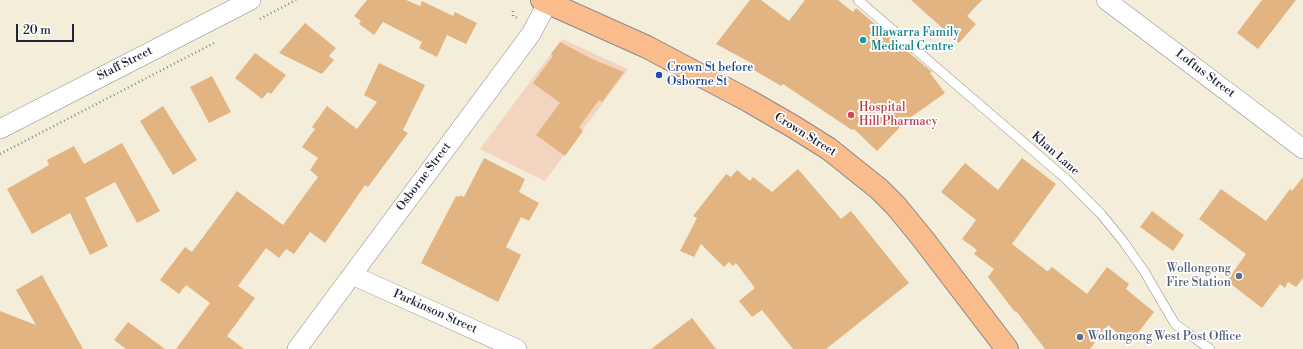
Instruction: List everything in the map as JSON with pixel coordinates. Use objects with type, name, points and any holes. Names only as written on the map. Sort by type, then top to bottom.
[{"type":"main road","name":"Crown Street","points":[[546,1],[666,56],[781,119],[829,149],[879,189],[896,206],[1007,349]]},
{"type":"street","name":"Staff Street","points":[[0,128],[251,0]]},
{"type":"street","name":"Loftus Street","points":[[1106,0],[1303,149]]},
{"type":"street","name":"Osborne Street","points":[[297,349],[531,34],[546,1]]},
{"type":"street","name":"Parkinson Street","points":[[352,275],[518,349]]},
{"type":"lane","name":"Khan Lane","points":[[858,0],[1066,179],[1101,214],[1123,241],[1144,271],[1175,324],[1210,349]]},
{"type":"path","points":[[254,22],[296,0]]},
{"type":"path","points":[[514,11],[513,16],[520,19]]},
{"type":"path","points":[[0,154],[219,40]]},
{"type":"shaded area","points":[[562,39],[628,69],[545,181],[480,149]]},
{"type":"building","points":[[367,0],[406,0],[420,6],[422,1],[453,16],[455,12],[477,23],[466,44],[447,35],[437,57],[419,48],[422,42],[383,22],[374,35],[359,24],[361,21],[354,16]]},
{"type":"building","points":[[750,0],[761,0],[789,21],[805,0],[838,0],[853,12],[856,8],[932,72],[930,73],[945,93],[907,120],[877,151],[854,129],[852,130],[783,84],[781,86],[752,69],[755,65],[716,44]]},
{"type":"building","points":[[911,0],[982,0],[967,16],[976,24],[959,43]]},
{"type":"building","points":[[1262,0],[1296,0],[1258,49],[1237,33]]},
{"type":"building","points":[[305,23],[336,48],[329,56],[334,60],[322,74],[279,53]]},
{"type":"building","points":[[560,42],[592,59],[624,72],[602,102],[599,100],[579,127],[583,131],[565,156],[536,135],[560,103],[533,83],[553,56],[551,54]]},
{"type":"building","points":[[255,53],[286,75],[271,94],[268,92],[262,99],[235,78]]},
{"type":"building","points":[[379,63],[425,85],[403,130],[408,133],[368,187],[365,185],[325,243],[310,232],[294,254],[286,249],[279,258],[266,248],[238,286],[255,298],[227,336],[244,349],[176,349],[210,303],[186,285],[179,294],[160,280],[185,247],[192,252],[237,191],[283,225],[318,177],[310,170],[318,158],[302,147],[315,129],[312,127],[327,106],[357,129],[377,102],[364,95]]},
{"type":"building","points":[[212,76],[231,112],[209,123],[190,87]]},
{"type":"building","points":[[163,106],[197,160],[173,175],[140,121]]},
{"type":"building","points":[[122,143],[160,211],[137,223],[115,182],[85,198],[108,246],[90,255],[70,213],[32,234],[7,189],[49,165],[47,160],[74,146],[84,164]]},
{"type":"building","points":[[484,158],[525,179],[519,192],[539,203],[529,221],[521,217],[506,247],[521,255],[498,302],[421,263],[456,196],[459,197],[460,195],[464,197]]},
{"type":"building","points":[[1022,158],[1056,184],[1012,244],[1047,271],[1052,267],[1087,294],[1107,267],[1129,284],[1126,289],[1154,312],[1129,343],[1108,325],[1090,349],[1045,349],[988,277],[994,269],[974,254],[977,250],[962,239],[976,220],[941,192],[965,163],[998,190]]},
{"type":"building","points":[[798,169],[841,219],[851,211],[909,283],[826,349],[793,349],[762,310],[752,317],[739,301],[755,288],[736,263],[733,266],[729,262],[724,267],[701,244],[694,257],[680,251],[697,218],[693,216],[726,174],[731,177],[737,170],[750,181],[753,177],[772,192]]},
{"type":"building","points":[[1303,177],[1303,278],[1296,287],[1288,282],[1285,288],[1280,284],[1262,308],[1227,281],[1246,254],[1199,219],[1221,189],[1266,221],[1290,189],[1292,191]]},
{"type":"building","points":[[1152,211],[1184,235],[1173,251],[1140,227]]},
{"type":"building","points":[[42,275],[83,349],[0,349],[0,311],[36,325],[16,290]]},
{"type":"building","points":[[692,318],[716,349],[651,349]]},
{"type":"building","points":[[128,322],[165,349],[126,349],[114,340]]},
{"type":"place","name":"Illawarra Family Medical Centre","points":[[863,40]]},
{"type":"place","name":"Crown St before Osborne St","points":[[659,75]]},
{"type":"place","name":"Hospital Hill Pharmacy","points":[[851,115]]},
{"type":"place","name":"Wollongong Fire Station","points":[[1239,276]]},
{"type":"place","name":"Wollongong West Post Office","points":[[1080,337]]}]
